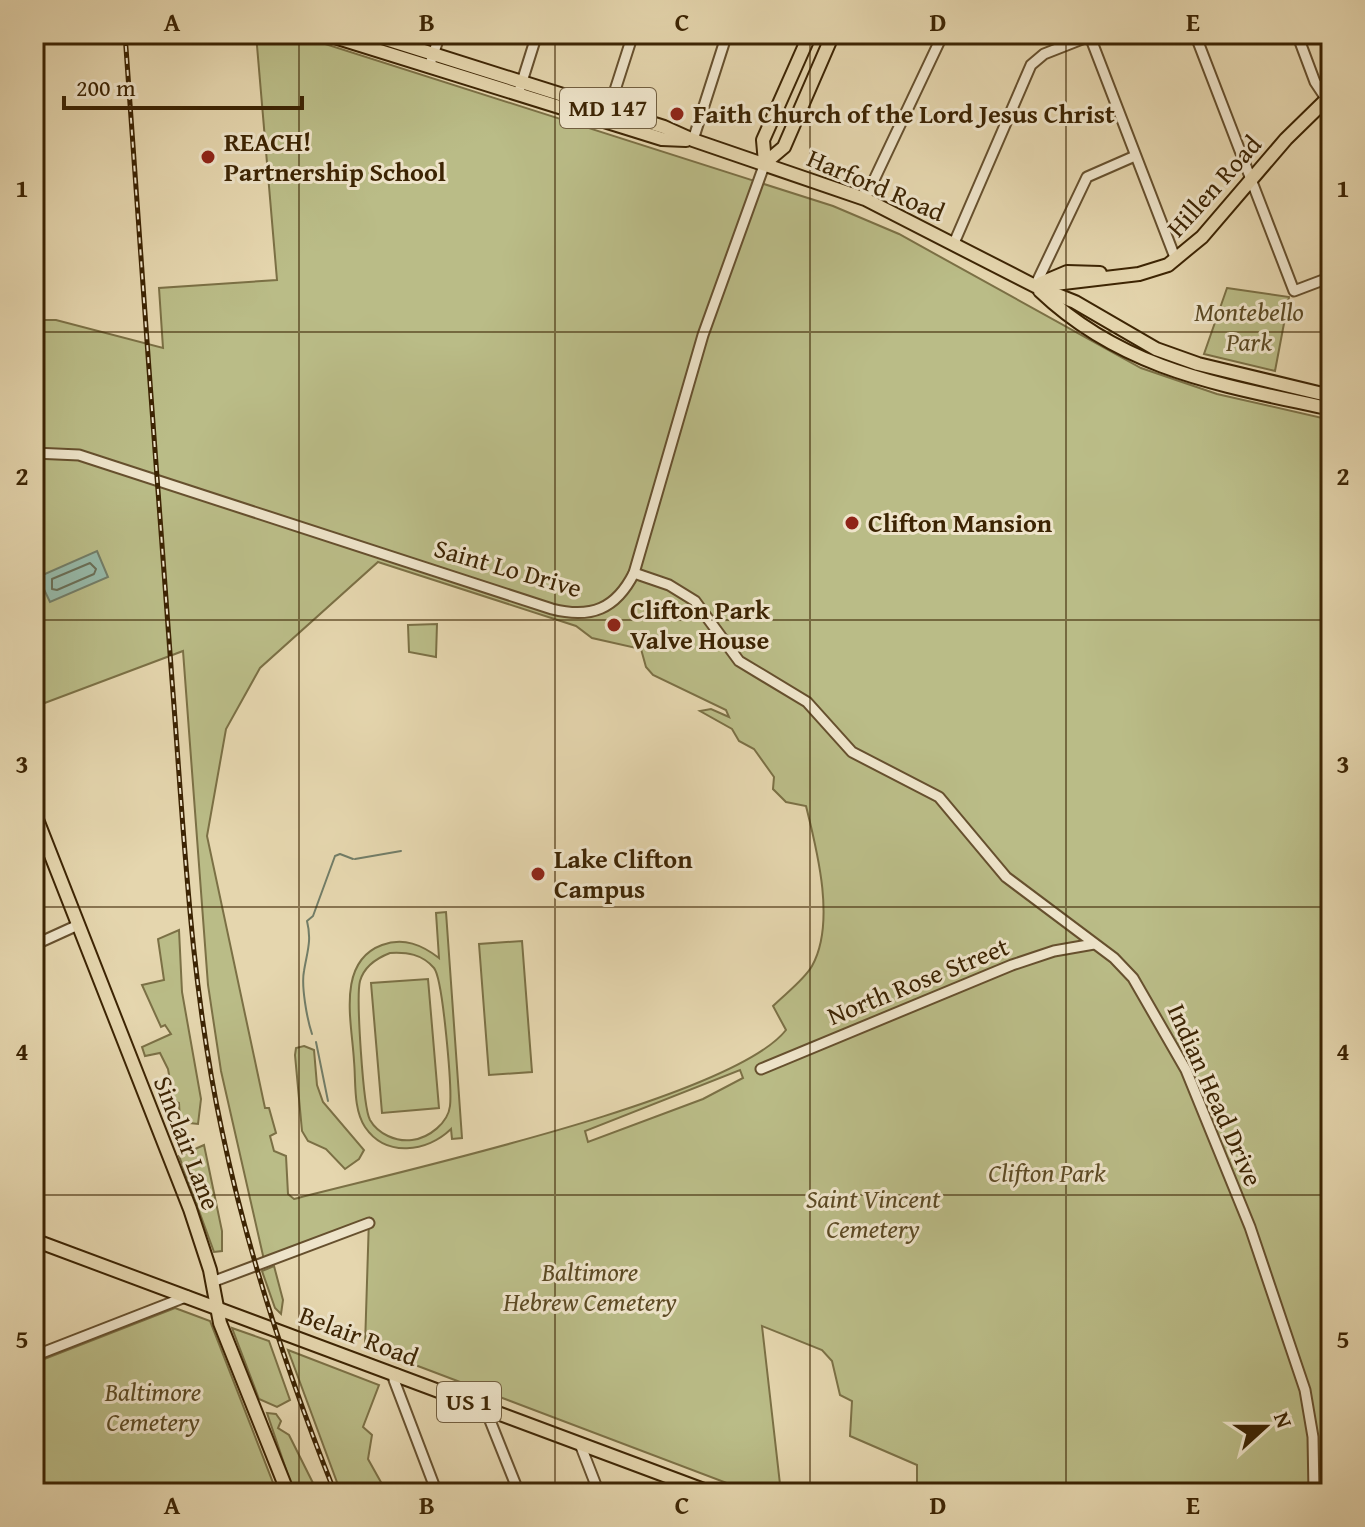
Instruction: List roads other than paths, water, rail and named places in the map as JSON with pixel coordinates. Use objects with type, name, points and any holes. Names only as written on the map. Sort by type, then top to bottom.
[{"type":"main road","name":"Harford Road","points":[[325,34],[344,37],[429,67],[662,139],[693,140]]},
{"type":"main road","name":"Harford Road","points":[[370,34],[609,109],[865,199],[1035,286],[1075,302],[1156,349],[1198,364],[1331,396]]},
{"type":"main road","points":[[765,163],[763,140],[810,34]]},
{"type":"main road","points":[[765,163],[784,147],[833,34]]},
{"type":"main road","name":"Hillen Road","points":[[1035,286],[1148,273],[1176,260],[1202,237],[1251,180],[1329,100]]},
{"type":"main road","name":"Hillen Road","points":[[1035,286],[1067,272],[1113,276]]},
{"type":"main road","points":[[1075,302],[1078,288],[1090,281]]},
{"type":"main road","name":"Harford Road","points":[[1035,286],[1061,311],[1152,364],[1177,374],[1331,409]]},
{"type":"main road","name":"Sinclair Lane","points":[[34,812],[190,1209],[212,1282],[216,1307],[288,1493]]},
{"type":"main road","name":"Belair Road","points":[[34,1240],[712,1493]]},
{"type":"street","points":[[429,67],[440,34]]},
{"type":"street","points":[[518,95],[537,34]]},
{"type":"street","points":[[605,122],[633,34]]},
{"type":"street","points":[[693,140],[727,34]]},
{"type":"street","points":[[865,199],[943,34]]},
{"type":"street","points":[[1195,34],[1294,291],[1331,277]]},
{"type":"street","points":[[1297,34],[1329,100]]},
{"type":"street","points":[[954,243],[1031,65],[1044,54],[1091,35],[1176,260]]},
{"type":"street","points":[[1035,286],[1087,177],[1135,156]]},
{"type":"street","name":"Saint Lo Drive","points":[[34,453],[79,455],[570,613],[589,614],[608,606],[623,593],[634,573],[703,335],[765,163]]},
{"type":"street","name":"Indian Head Drive","points":[[634,573],[669,585],[695,601],[739,661],[807,702],[852,752],[939,797],[1006,877],[1133,978],[1172,1042],[1250,1227],[1305,1390],[1313,1437],[1314,1493]]},
{"type":"street","points":[[34,856],[49,850]]},
{"type":"street","points":[[34,945],[78,925]]},
{"type":"street","name":"North Rose Street","points":[[761,1069],[1012,965],[1054,951],[1094,944]]},
{"type":"street","points":[[212,1282],[369,1223]]},
{"type":"street","points":[[34,1356],[188,1296]]},
{"type":"street","points":[[397,1374],[394,1380],[437,1493]]},
{"type":"street","points":[[485,1408],[519,1493]]},
{"type":"street","points":[[580,1444],[599,1493]]},
{"type":"street","points":[[675,1479],[681,1493]]},
{"type":"water","points":[[97,551],[108,577],[50,602],[38,577]]},
{"type":"waterway","points":[[355,859],[401,851]]},
{"type":"waterway","points":[[312,1034],[303,985],[309,941],[307,921],[313,916],[335,856],[340,854],[353,859]]},
{"type":"waterway","points":[[316,1042],[328,1101]]},
{"type":"railway","points":[[125,34],[185,850],[202,1019],[232,1177],[257,1269],[285,1359],[335,1493]]},
{"type":"place","name":"Faith Church of the Lord Jesus Christ","points":[[677,114]]},
{"type":"place","name":"REACH! Partnership School","points":[[208,157]]},
{"type":"place","name":"Clifton Mansion","points":[[852,523]]},
{"type":"place","name":"Clifton Park Valve House","points":[[614,625]]},
{"type":"place","name":"Lake Clifton Campus","points":[[538,874]]},
{"type":"park label","name":"Montebello Park","points":[[1249,327]]},
{"type":"park label","name":"Clifton Park","points":[[1047,1173]]},
{"type":"park label","name":"Saint Vincent Cemetery","points":[[873,1214]]},
{"type":"park label","name":"Baltimore Hebrew Cemetery","points":[[590,1287]]},
{"type":"park label","name":"Baltimore Cemetery","points":[[153,1407]]}]
